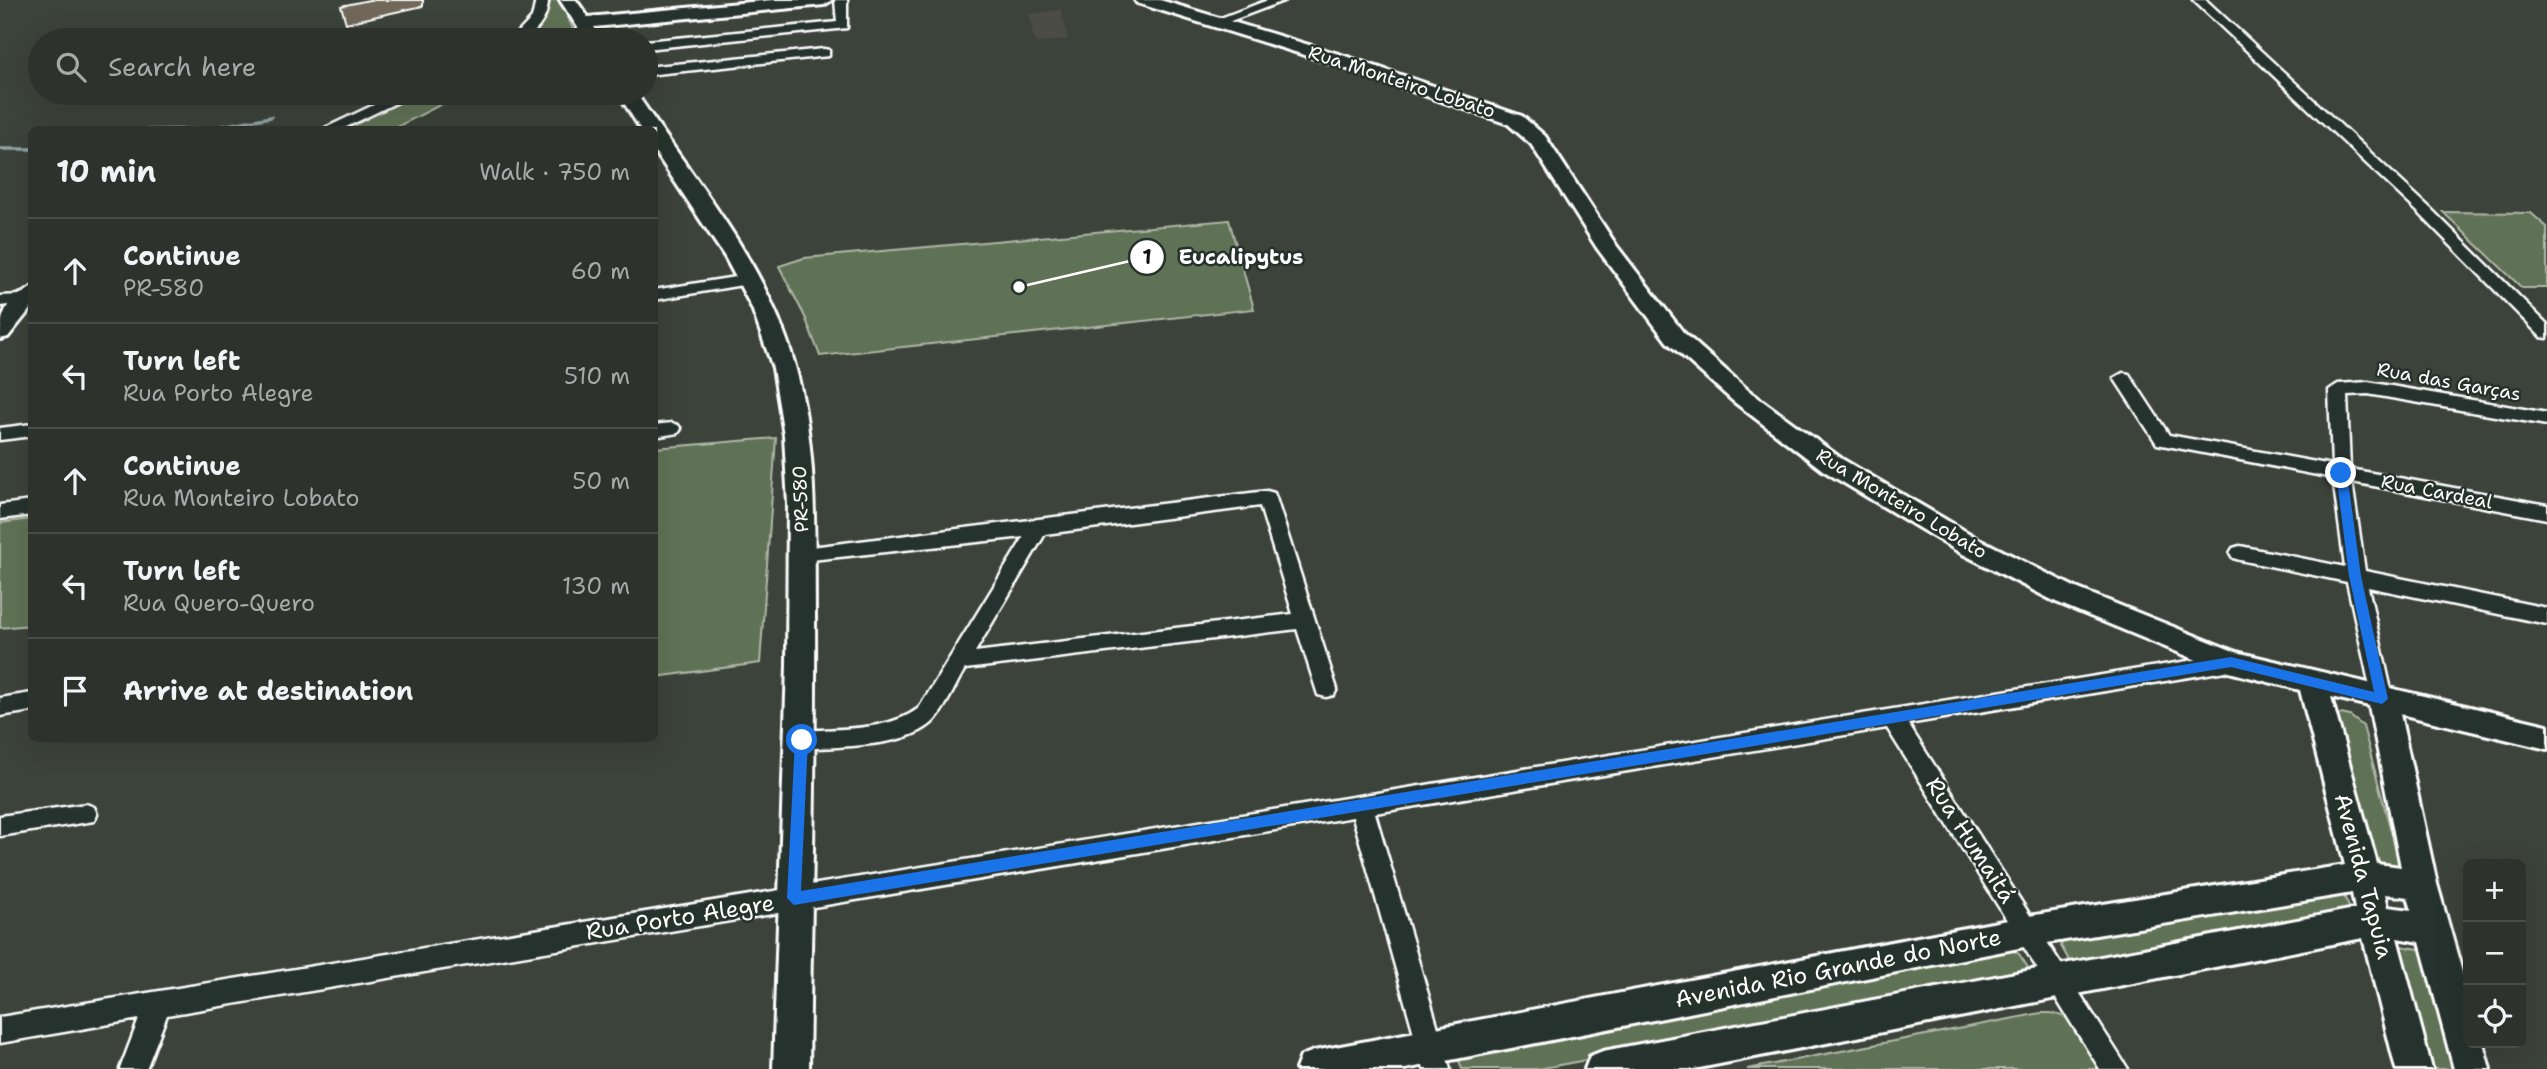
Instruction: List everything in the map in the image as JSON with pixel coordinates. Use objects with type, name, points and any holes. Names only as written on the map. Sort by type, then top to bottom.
[{"type":"main road","name":"Rua Monteiro Lobato","points":[[1143,0],[1489,109],[1515,120],[1538,140],[1608,248],[1668,329],[1741,396],[1833,465],[1968,545],[2066,595],[2231,662],[2547,737]]},
{"type":"main road","points":[[635,105],[648,126]]},
{"type":"main road","name":"PR-580","points":[[658,141],[748,280],[774,334],[788,382],[797,433],[802,554],[802,740],[794,898],[790,1069]]},
{"type":"main road","points":[[0,331],[28,296]]},
{"type":"main road","name":"Avenida Tapuia","points":[[2313,683],[2363,877]]},
{"type":"main road","points":[[2382,699],[2421,884],[2472,1069]]},
{"type":"main road","name":"Avenida Rio Grande do Norte","points":[[1314,1069],[1434,1057],[2029,931],[2363,877]]},
{"type":"main road","points":[[1603,1069],[2375,920],[2432,928]]},
{"type":"street","points":[[531,28],[540,17],[542,0]]},
{"type":"street","points":[[568,0],[586,28]]},
{"type":"street","points":[[583,23],[752,3],[824,0]]},
{"type":"street","points":[[658,44],[843,25],[841,0]]},
{"type":"street","points":[[1216,22],[1280,0]]},
{"type":"street","points":[[2199,0],[2425,211],[2547,332]]},
{"type":"street","points":[[658,70],[824,53]]},
{"type":"street","points":[[337,126],[383,105]]},
{"type":"street","points":[[658,294],[748,280]]},
{"type":"street","points":[[0,301],[28,295]]},
{"type":"street","name":"Rua Cardeal","points":[[2123,378],[2163,440],[2547,512]]},
{"type":"street","name":"Rua das Garças","points":[[2341,473],[2337,426],[2338,390],[2349,387],[2547,419]]},
{"type":"street","points":[[0,434],[28,430]]},
{"type":"street","points":[[2341,473],[2355,576],[2382,699]]},
{"type":"street","points":[[802,554],[1039,528],[1267,498],[1326,689]]},
{"type":"street","points":[[0,512],[28,508]]},
{"type":"street","points":[[802,740],[901,729],[919,723],[1039,528]]},
{"type":"street","points":[[2240,553],[2547,616]]},
{"type":"street","points":[[957,662],[1305,620]]},
{"type":"street","name":"Rua Porto Alegre","points":[[0,1030],[2231,662]]},
{"type":"street","points":[[3,711],[28,703]]},
{"type":"street","name":"Rua Humaitá","points":[[1893,719],[2116,1069]]},
{"type":"street","points":[[1361,805],[1434,1057]]},
{"type":"street","points":[[0,826],[86,814]]},
{"type":"street","points":[[2363,877],[2421,884]]},
{"type":"street","name":"Avenida Tapuia","points":[[2363,877],[2414,1069]]},
{"type":"street","points":[[133,1069],[158,1004]]},
{"type":"shaded area","points":[[1061,10],[1068,39],[1035,43],[1029,14]]},
{"type":"green space","points":[[551,0],[560,0],[573,28],[539,28]]},
{"type":"green space","points":[[395,105],[440,105],[399,126],[350,126]]},
{"type":"green space","points":[[2443,212],[2531,213],[2547,227],[2547,288],[2522,288]]},
{"type":"green space","points":[[1229,220],[1254,309],[820,356],[805,317],[779,266],[804,258]]},
{"type":"green space","points":[[776,438],[760,663],[658,677],[658,448]]},
{"type":"green space","points":[[28,519],[28,625],[0,628],[0,523]]},
{"type":"green space","points":[[2334,715],[2350,716],[2363,726],[2400,865],[2392,868],[2370,860]]},
{"type":"green space","points":[[2343,894],[2351,911],[2083,968],[2070,962],[2061,946],[2063,938]]},
{"type":"green space","points":[[2401,946],[2425,950],[2467,1069],[2429,1069],[2398,948]]},
{"type":"green space","points":[[2007,947],[2019,954],[2029,969],[2026,978],[1538,1069],[1462,1069],[1458,1058]]},
{"type":"green space","points":[[2041,1013],[2066,1017],[2099,1069],[1747,1069]]},
{"type":"building","points":[[369,0],[423,0],[423,6],[346,23],[341,6]]},
{"type":"waterway","points":[[222,126],[271,117]]},
{"type":"waterway","points":[[0,149],[28,149]]},
{"type":"place","name":"Eucalipytus","points":[[1019,287]]},
{"type":"route","points":[[802,740],[794,898],[2231,662],[2382,699],[2355,576],[2341,473]]}]
